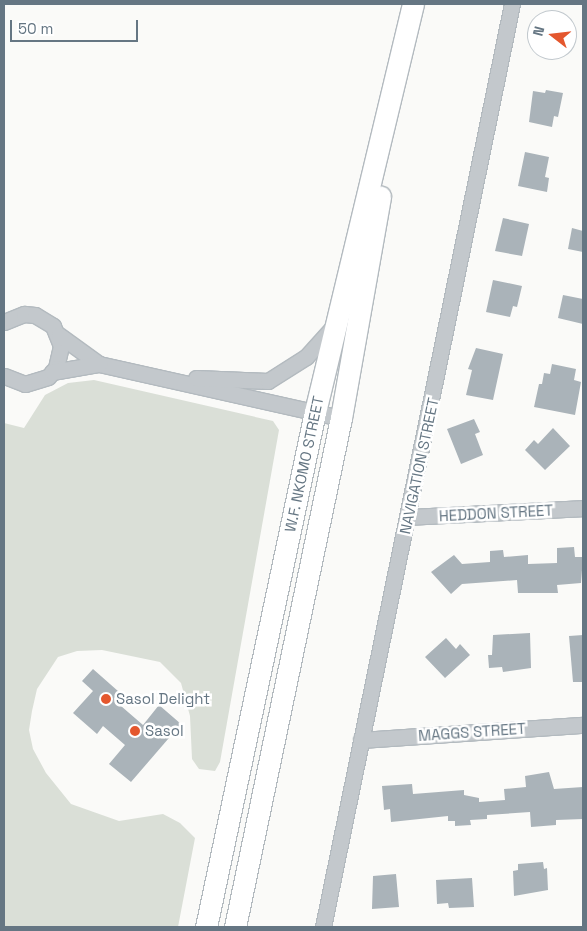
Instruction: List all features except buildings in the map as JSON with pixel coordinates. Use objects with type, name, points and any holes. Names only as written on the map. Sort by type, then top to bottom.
[{"type":"main road","name":"W.F. NKOMO STREET","points":[[206,927],[315,412],[414,4]]},
{"type":"main road","name":"W.F. NKOMO STREET","points":[[235,927],[341,418],[414,4]]},
{"type":"street","name":"NAVIGATION STREET","points":[[323,927],[512,4]]},
{"type":"street","points":[[4,322],[24,314],[35,315],[53,326],[59,335],[99,364],[341,418]]},
{"type":"street","points":[[133,372],[268,381],[306,357],[336,324]]},
{"type":"street","points":[[4,376],[25,384],[36,383],[52,372],[61,357],[59,335]]},
{"type":"street","points":[[52,372],[99,364]]},
{"type":"street","name":"HEDDON STREET","points":[[408,517],[583,508]]},
{"type":"street","name":"MAGGS STREET","points":[[362,740],[583,725]]},
{"type":"shaded area","points":[[94,380],[273,421],[279,430],[220,762],[215,771],[199,769],[192,759],[190,716],[181,683],[160,662],[102,650],[77,651],[58,657],[37,689],[32,711],[29,730],[33,749],[46,773],[71,804],[119,821],[163,814],[180,823],[195,838],[178,927],[4,927],[4,423],[24,428],[45,395],[68,383]]},
{"type":"place","name":"Sasol Delight","points":[[106,699]]},
{"type":"place","name":"Sasol","points":[[135,731]]}]
